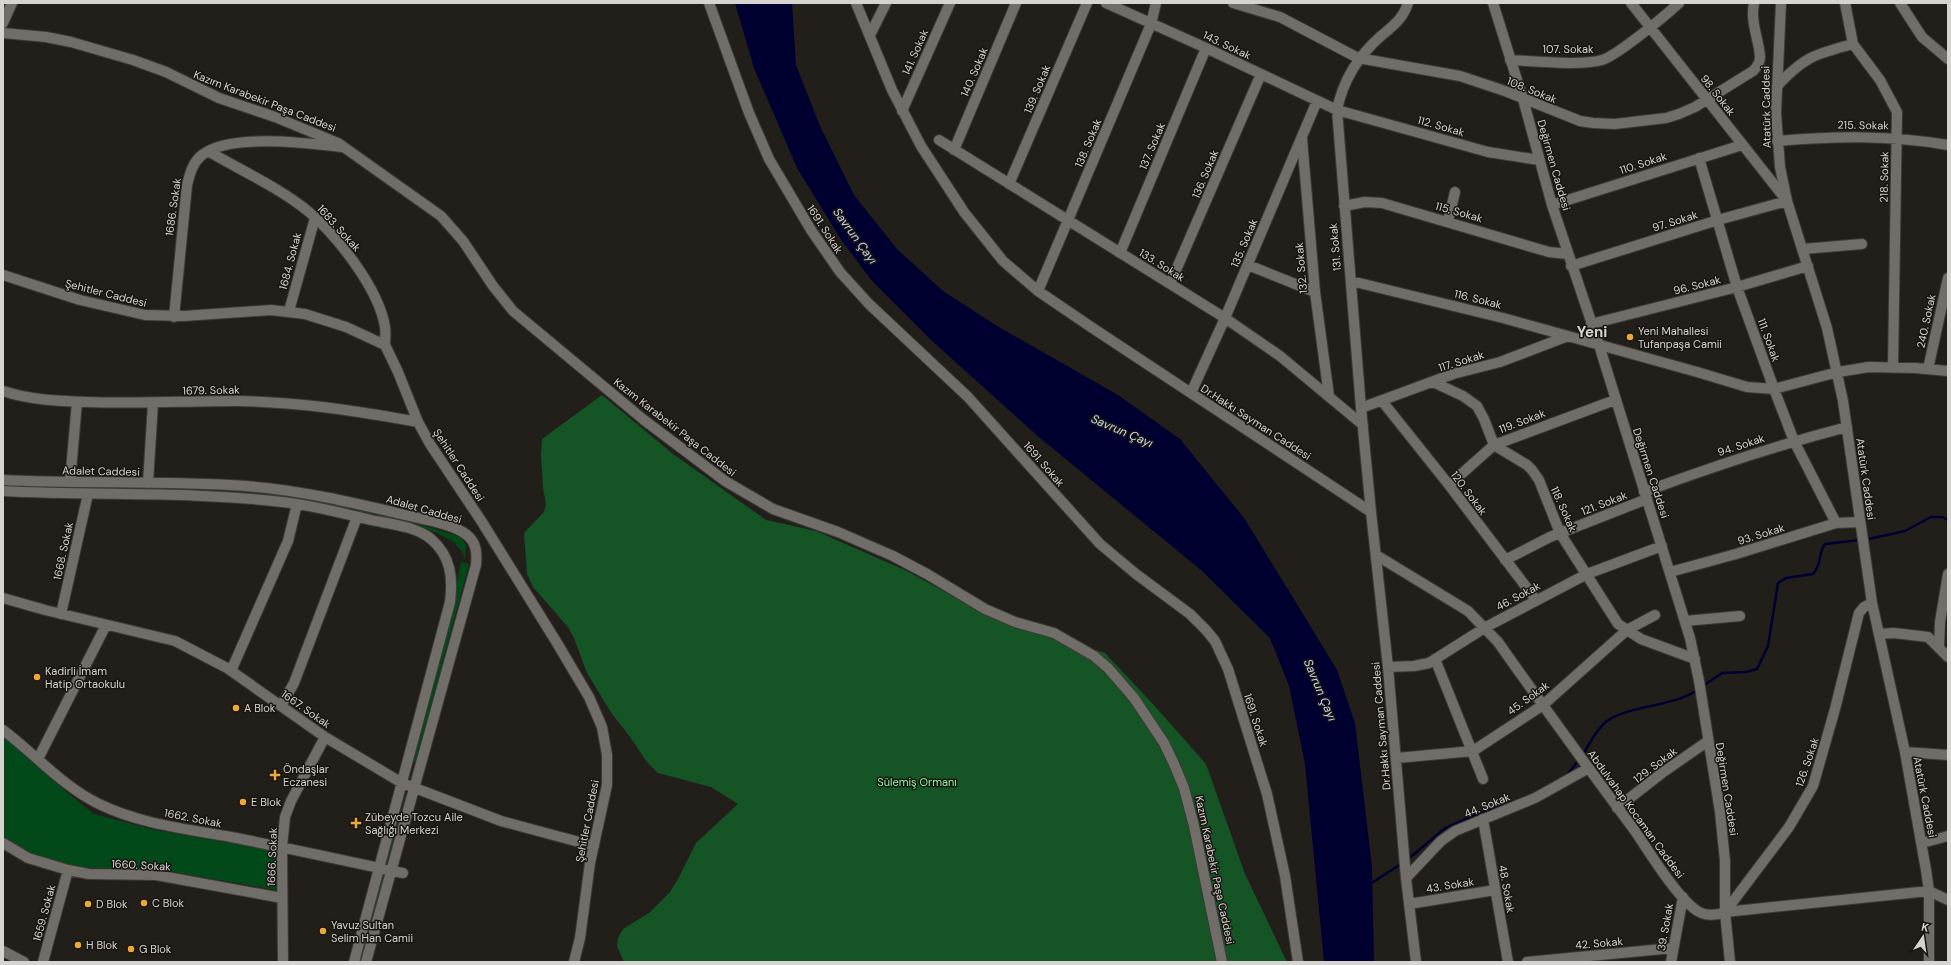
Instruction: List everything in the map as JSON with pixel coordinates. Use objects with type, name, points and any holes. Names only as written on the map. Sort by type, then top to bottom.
[{"type":"street","points":[[3,23],[12,3]]},
{"type":"street","name":"1691. Sokak","points":[[709,3],[734,76],[769,159],[804,218],[840,272],[869,304],[968,397],[1100,544],[1131,571],[1190,614],[1215,641],[1228,669],[1270,807],[1285,876],[1298,962]]},
{"type":"street","name":"Dr.Hakkı Sayman Caddesi","points":[[856,3],[902,111],[921,146],[964,212],[1003,261],[1038,291],[1371,512],[1397,758],[1406,878],[1416,962]]},
{"type":"street","points":[[870,35],[886,3]]},
{"type":"street","name":"141. Sokak","points":[[902,111],[950,3]]},
{"type":"street","name":"140. Sokak","points":[[954,150],[1016,3]]},
{"type":"street","name":"139. Sokak","points":[[1009,184],[1087,3]]},
{"type":"street","name":"143. Sokak","points":[[1106,3],[1337,110]]},
{"type":"street","name":"138. Sokak","points":[[1038,291],[1151,24],[1156,3]]},
{"type":"street","name":"108. Sokak","points":[[1233,3],[1280,18],[1358,58],[1460,76],[1580,121],[1615,124],[1666,118],[1695,107],[1753,71],[1760,58],[1754,31],[1754,3]]},
{"type":"street","name":"131. Sokak","points":[[1371,512],[1362,425],[1337,110],[1343,89],[1358,58],[1380,36],[1398,22],[1408,3]]},
{"type":"street","name":"Değirmen Caddesi","points":[[1492,3],[1523,99],[1539,160],[1567,254],[1598,345],[1685,621],[1699,681],[1700,695],[1720,812],[1725,861],[1725,912],[1730,962]]},
{"type":"street","name":"98. Sokak","points":[[1631,3],[1787,201]]},
{"type":"street","name":"107. Sokak","points":[[1510,60],[1585,62],[1600,60],[1615,53],[1679,3]]},
{"type":"street","name":"Atatürk Caddesi","points":[[1781,3],[1777,86],[1777,141],[1783,184],[1787,201],[1803,248],[1838,372],[1872,603],[1905,752],[1922,843],[1929,891],[1929,962]]},
{"type":"street","points":[[1900,3],[1922,37],[1948,59]]},
{"type":"street","name":"218. Sokak","points":[[1846,4],[1853,44],[1880,80],[1896,108],[1897,137],[1893,367]]},
{"type":"street","name":"Kazım Karabekir Paşa Caddesi","points":[[3,33],[46,37],[71,42],[146,64],[219,98],[301,126],[345,148],[441,216],[463,241],[493,286],[513,311],[644,420],[725,482],[773,509],[838,532],[894,556],[998,616],[1064,638],[1089,652],[1108,668],[1134,698],[1164,744],[1184,788],[1203,866],[1222,962]]},
{"type":"street","points":[[1777,86],[1790,72],[1807,59],[1825,51],[1853,44]]},
{"type":"street","name":"137. Sokak","points":[[1120,253],[1206,48]]},
{"type":"street","name":"136. Sokak","points":[[1170,284],[1261,74]]},
{"type":"street","name":"135. Sokak","points":[[1191,393],[1248,265],[1317,101]]},
{"type":"street","name":"112. Sokak","points":[[1337,110],[1488,152],[1539,160]]},
{"type":"street","name":"132. Sokak","points":[[1302,137],[1315,292],[1329,396]]},
{"type":"street","name":"215. Sokak","points":[[1777,141],[1829,137],[1897,137],[1948,144]]},
{"type":"street","name":"133. Sokak","points":[[939,140],[1225,318],[1280,356],[1362,425]]},
{"type":"street","name":"1686. Sokak","points":[[174,317],[187,185],[194,164],[200,156],[208,151],[231,144],[268,142],[304,143],[345,148]]},
{"type":"street","name":"110. Sokak","points":[[1552,205],[1742,145]]},
{"type":"street","name":"1683. Sokak","points":[[208,151],[295,202],[315,218],[344,249],[368,283],[378,302],[386,328],[385,345]]},
{"type":"street","name":"111. Sokak","points":[[1699,158],[1737,287],[1774,389],[1794,441],[1836,523]]},
{"type":"street","points":[[1448,221],[1455,192]]},
{"type":"street","name":"97. Sokak","points":[[1571,266],[1718,220],[1787,201]]},
{"type":"street","name":"115. Sokak","points":[[1344,206],[1365,202],[1382,203],[1448,221],[1549,252],[1567,254]]},
{"type":"street","name":"1684. Sokak","points":[[289,311],[315,218]]},
{"type":"street","points":[[1803,248],[1862,244]]},
{"type":"street","points":[[1248,265],[1315,292]]},
{"type":"street","name":"96. Sokak","points":[[1591,324],[1737,287],[1808,266]]},
{"type":"street","name":"Şehitler Caddesi","points":[[3,275],[80,300],[145,315],[174,317],[254,310],[289,311],[332,322],[385,345],[418,422],[441,463],[482,522],[557,643],[597,713],[602,727],[608,771],[604,802],[594,846],[580,938],[574,962]]},
{"type":"street","name":"240. Sokak","points":[[1928,369],[1948,278]]},
{"type":"street","name":"116. Sokak","points":[[1350,281],[1464,308],[1747,387],[1774,389],[1838,372],[1869,367],[1893,367],[1948,371]]},
{"type":"street","name":"117. Sokak","points":[[1361,408],[1382,402],[1462,371],[1500,362],[1568,336]]},
{"type":"street","points":[[1433,382],[1463,396],[1477,406],[1484,419],[1494,445]]},
{"type":"street","name":"1679. Sokak","points":[[3,391],[33,399],[77,402],[153,403],[237,401],[300,403],[418,422]]},
{"type":"street","name":"119. Sokak","points":[[1449,485],[1494,445],[1615,400]]},
{"type":"street","points":[[70,482],[77,402]]},
{"type":"street","name":"120. Sokak","points":[[1382,402],[1449,485],[1536,600]]},
{"type":"street","points":[[148,483],[153,403]]},
{"type":"street","name":"94. Sokak","points":[[1645,496],[1707,468],[1794,441],[1847,427]]},
{"type":"street","name":"118. Sokak","points":[[1494,445],[1527,465],[1539,480],[1560,533],[1618,624],[1641,639],[1694,658]]},
{"type":"street","name":"Adalet Caddesi","points":[[3,480],[246,486],[302,492],[357,503],[458,529],[471,539],[476,550],[476,565],[366,962]]},
{"type":"street","points":[[3,491],[231,498],[297,504],[422,533],[438,546],[449,564],[452,586],[448,611],[354,962]]},
{"type":"street","name":"1668. Sokak","points":[[61,614],[88,494]]},
{"type":"street","name":"121. Sokak","points":[[1505,560],[1560,533],[1645,496]]},
{"type":"street","points":[[231,671],[288,541],[297,504]]},
{"type":"street","points":[[281,706],[294,683],[357,517]]},
{"type":"street","name":"93. Sokak","points":[[1670,572],[1736,554],[1836,523],[1860,522]]},
{"type":"street","name":"46. Sokak","points":[[1388,667],[1422,665],[1435,659],[1486,627],[1587,574],[1662,546]]},
{"type":"street","name":"Abdulvahap Kocaman Caddesi","points":[[1376,555],[1468,611],[1486,627],[1543,705],[1587,769],[1683,897],[1696,911],[1704,914],[1718,915],[1725,912],[1929,891]]},
{"type":"street","points":[[1939,647],[1940,622],[1948,574]]},
{"type":"street","name":"1667. Sokak","points":[[3,598],[61,614],[176,641],[231,671],[325,737],[402,783],[501,821],[594,846]]},
{"type":"street","name":"126. Sokak","points":[[1725,912],[1789,827],[1813,786],[1834,716],[1859,613],[1864,607],[1872,603]]},
{"type":"street","name":"45. Sokak","points":[[1397,758],[1473,751],[1543,705],[1627,630],[1655,615]]},
{"type":"street","points":[[1685,621],[1740,616]]},
{"type":"street","points":[[38,759],[106,625]]},
{"type":"street","points":[[1879,634],[1894,633],[1928,637],[1948,657]]},
{"type":"street","points":[[1435,659],[1483,779]]},
{"type":"street","name":"1662. Sokak","points":[[3,730],[68,786],[97,803],[125,816],[403,873]]},
{"type":"street","name":"1666. Sokak","points":[[283,962],[282,847],[285,817],[291,801],[325,737]]},
{"type":"street","name":"129. Sokak","points":[[1617,808],[1662,773],[1708,741]]},
{"type":"street","points":[[1905,752],[1948,755]]},
{"type":"street","name":"44. Sokak","points":[[1406,878],[1441,841],[1455,831],[1535,798],[1587,769]]},
{"type":"street","name":"48. Sokak","points":[[1483,819],[1508,962]]},
{"type":"street","points":[[1922,843],[1948,836]]},
{"type":"street","name":"1660. Sokak","points":[[3,843],[28,858],[68,870],[89,874],[156,875],[282,898]]},
{"type":"street","name":"1659. Sokak","points":[[43,962],[68,870]]},
{"type":"street","name":"43. Sokak","points":[[1409,904],[1495,890]]},
{"type":"street","points":[[1929,891],[1948,900]]},
{"type":"street","name":"39. Sokak","points":[[1671,962],[1683,897]]},
{"type":"street","name":"42. Sokak","points":[[1527,962],[1594,959],[1674,948]]},
{"type":"street","points":[[3,951],[24,962]]},
{"type":"green space","name":"Sülemiş Ormanı","points":[[602,395],[673,454],[766,520],[816,531],[907,571],[994,619],[1105,653],[1206,764],[1245,874],[1287,962],[624,962],[617,946],[618,938],[623,929],[649,913],[670,892],[696,843],[738,804],[711,787],[658,773],[647,762],[612,714],[587,673],[574,638],[568,627],[533,587],[527,574],[524,533],[544,512],[546,504],[543,488],[541,455],[542,439]]},
{"type":"green space","points":[[105,487],[253,493],[302,498],[342,505],[461,537],[466,545],[465,560],[463,553],[454,542],[435,532],[313,502],[105,489]]},
{"type":"green space","points":[[461,562],[469,564],[416,762],[413,762],[447,633]]},
{"type":"green space","points":[[3,737],[94,814],[155,830],[276,851],[277,890],[161,870],[91,868],[56,863],[24,850],[3,836]]},
{"type":"green space","points":[[406,793],[407,794],[361,961],[359,961]]},
{"type":"water","name":"Savrun Çayı","points":[[735,3],[792,3],[796,65],[820,126],[854,195],[897,249],[943,291],[997,326],[1118,395],[1180,439],[1244,518],[1337,670],[1355,723],[1372,867],[1374,962],[1324,962],[1305,764],[1289,686],[1270,638],[1201,570],[1040,438],[931,340],[872,281],[842,241],[797,168],[754,68]]},
{"type":"waterway","points":[[1864,540],[1905,531],[1931,517],[1942,517],[1948,520]]},
{"type":"waterway","points":[[1703,686],[1722,673],[1746,672],[1757,669],[1768,646],[1778,583],[1786,578],[1813,574],[1818,567],[1821,551],[1825,544],[1860,540]]},
{"type":"waterway","points":[[1582,756],[1596,733],[1607,721],[1627,712],[1676,700],[1697,690]]},
{"type":"waterway","points":[[1567,775],[1579,760]]},
{"type":"waterway","points":[[1407,860],[1444,829],[1468,818],[1502,806]]},
{"type":"waterway","points":[[1370,884],[1401,864]]},
{"type":"place","name":"Yeni Mahallesi Tufanpaşa Camii","points":[[1630,337]]},
{"type":"place","name":"Kadirli İmam Hatip Ortaokulu","points":[[37,677]]},
{"type":"place","name":"A Blok","points":[[236,708]]},
{"type":"place","name":"Öndaşlar Eczanesi","points":[[275,775]]},
{"type":"place","name":"E Blok","points":[[243,802]]},
{"type":"place","name":"Zübeyde Tozcu Aile Sağlığı Merkezi","points":[[356,823]]},
{"type":"place","name":"C Blok","points":[[144,903]]},
{"type":"place","name":"D Blok","points":[[88,904]]},
{"type":"place","name":"Yavuz Sultan Selim Han Camii","points":[[323,931]]},
{"type":"place","name":"H Blok","points":[[78,945]]},
{"type":"place","name":"G Blok","points":[[131,949]]},
{"type":"district","name":"Yeni","points":[[1592,332]]}]
